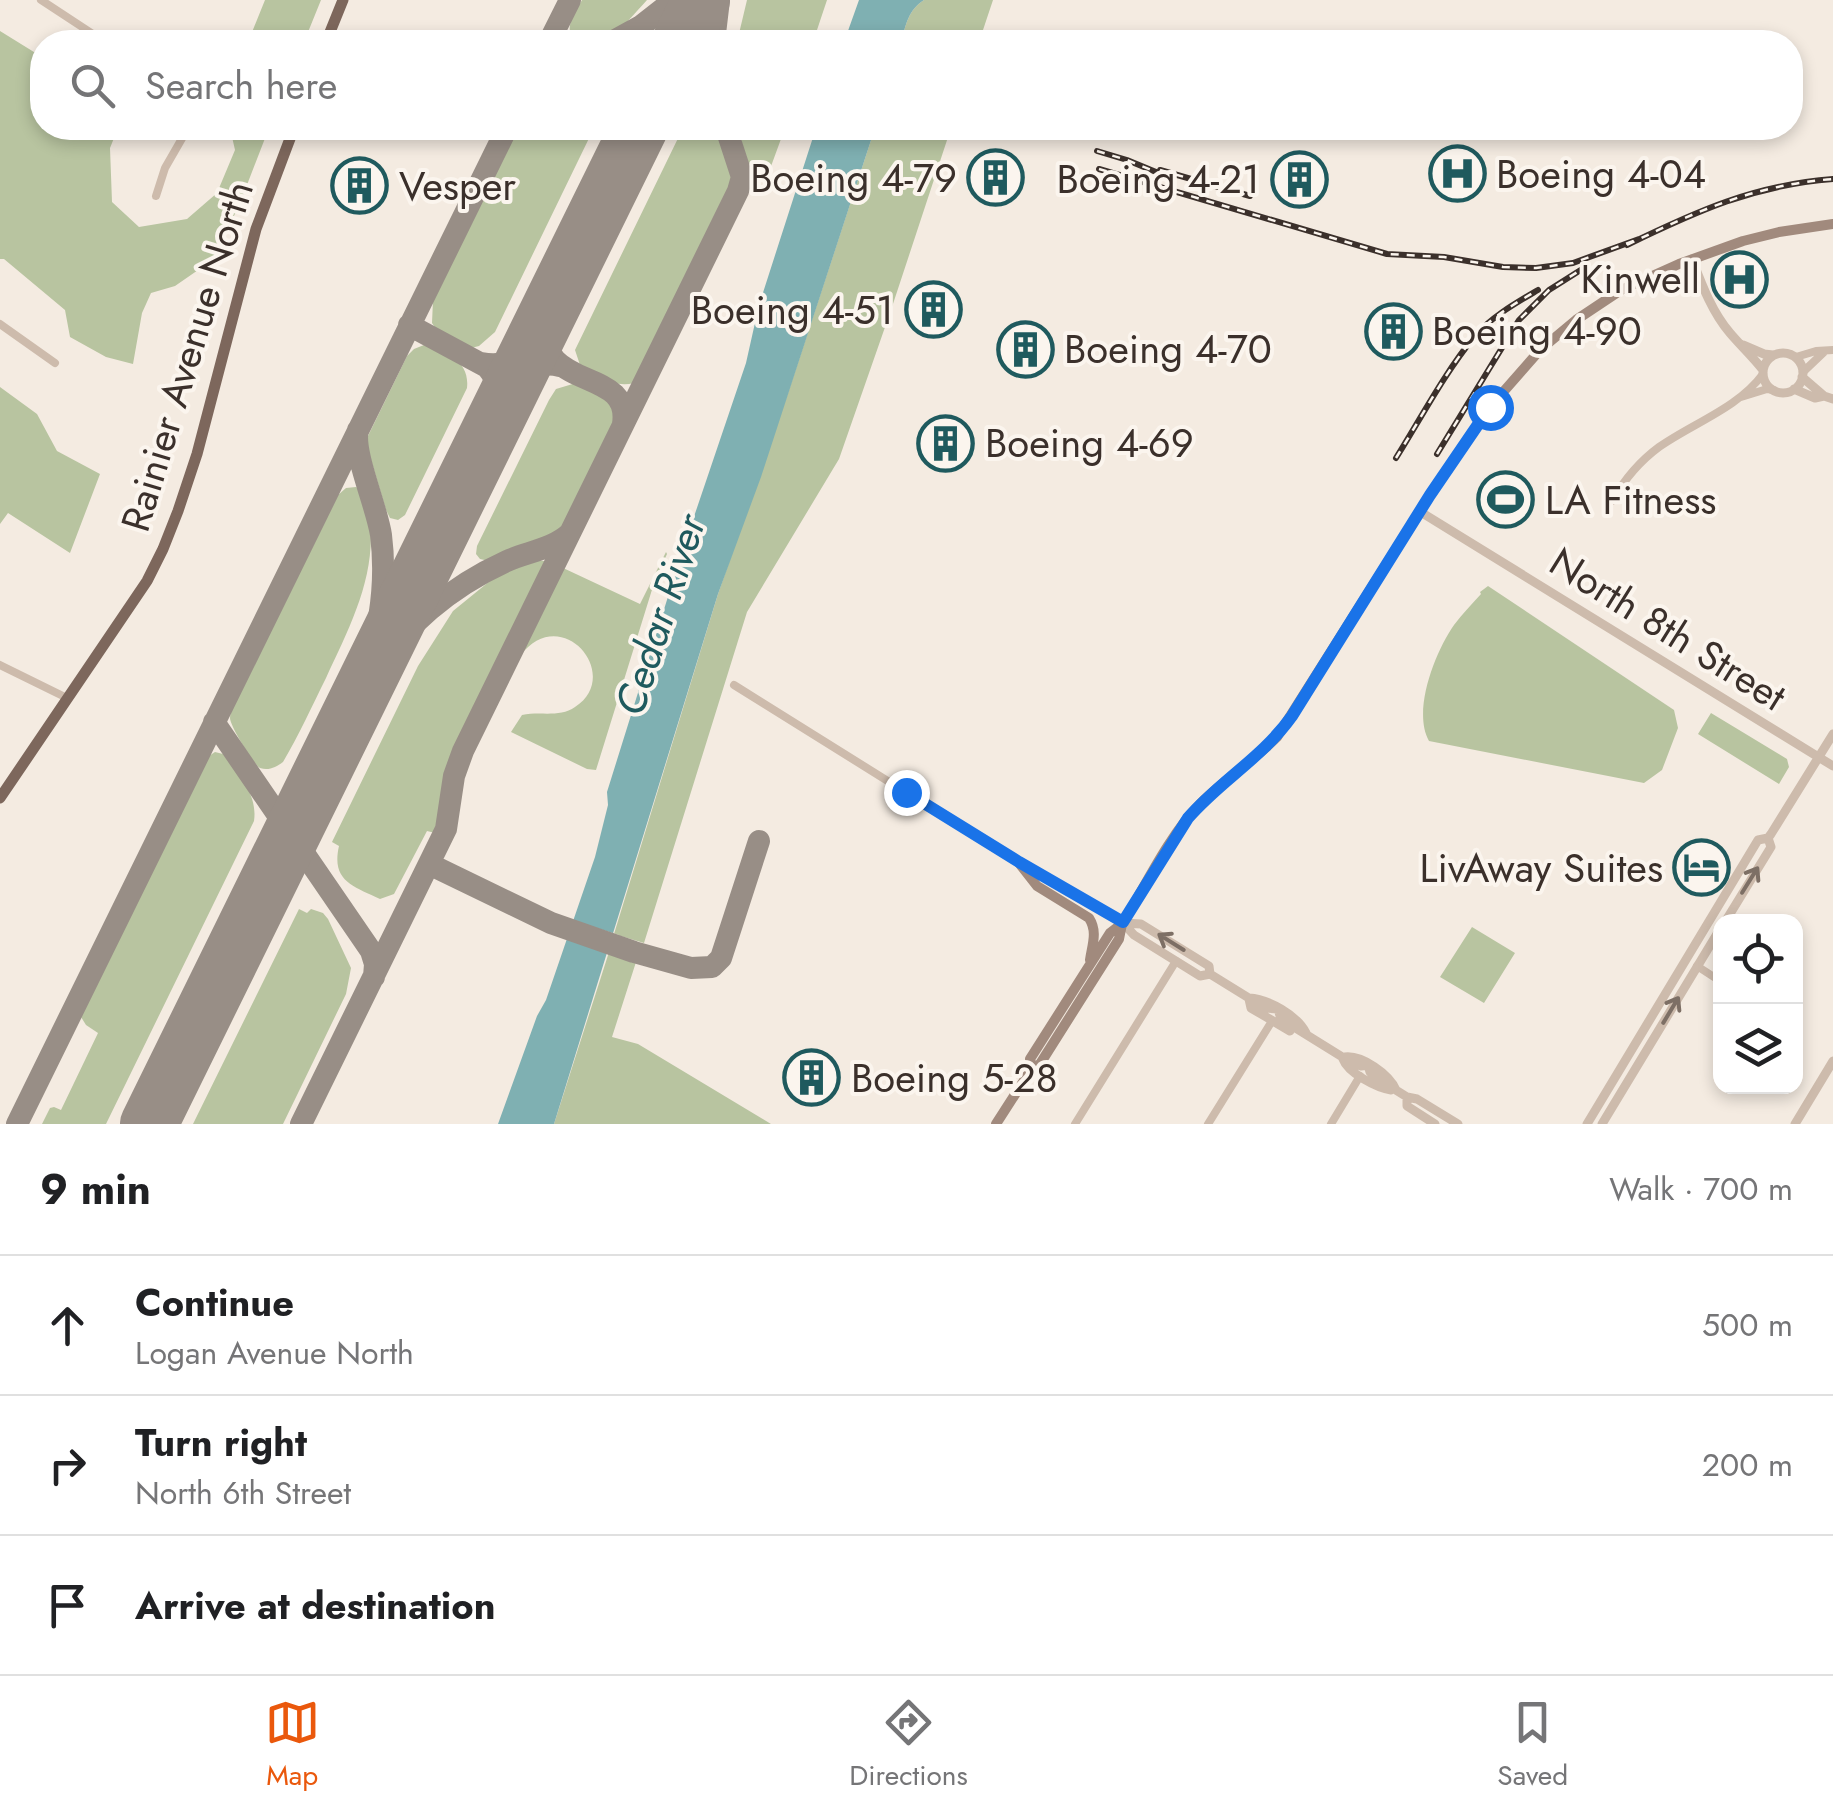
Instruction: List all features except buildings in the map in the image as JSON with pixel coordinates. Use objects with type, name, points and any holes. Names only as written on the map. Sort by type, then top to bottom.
[{"type":"main road","points":[[331,30],[343,0]]},
{"type":"main road","name":"Rainier Avenue North","points":[[0,798],[147,580],[171,530],[196,454],[256,228],[289,140]]},
{"type":"main road","points":[[996,1124],[1065,1026],[1119,939],[1123,922],[1188,818],[1260,754],[1284,726],[1419,511],[1490,407],[1540,350],[1621,290],[1692,260],[1778,232],[1833,224]]},
{"type":"main road","points":[[1019,862],[1037,886],[1089,918],[1095,931],[1089,966]]},
{"type":"main road","points":[[1032,1068],[1030,1060],[1110,932],[1123,922]]},
{"type":"street","points":[[41,0],[87,30]]},
{"type":"street","points":[[156,196],[165,168],[181,140]]},
{"type":"street","points":[[1692,260],[1710,303],[1733,338],[1743,345],[1773,355],[1785,353],[1796,357],[1829,351]]},
{"type":"street","points":[[0,324],[55,363]]},
{"type":"street","points":[[1743,345],[1774,390]]},
{"type":"street","points":[[1794,389],[1802,374],[1829,351]]},
{"type":"street","points":[[1742,396],[1773,355]]},
{"type":"street","points":[[1796,357],[1802,374],[1829,398]]},
{"type":"street","points":[[1612,501],[1635,470],[1659,448],[1742,396],[1767,389],[1794,389],[1815,398],[1829,398]]},
{"type":"street","name":"North 8th Street","points":[[1419,511],[1833,766]]},
{"type":"street","points":[[0,664],[68,698]]},
{"type":"street","points":[[734,686],[1123,922],[1134,935],[1200,976],[1210,974],[1249,998],[1278,1008],[1301,1023],[1307,1035]]},
{"type":"street","points":[[1730,914],[1770,847],[1768,838],[1833,734]]},
{"type":"street","points":[[1587,1124],[1758,840],[1768,838]]},
{"type":"street","points":[[1123,922],[1141,924],[1209,966],[1210,974]]},
{"type":"street","points":[[1602,1124],[1713,940]]},
{"type":"street","points":[[1075,1124],[1176,961]]},
{"type":"street","points":[[1697,966],[1713,976]]},
{"type":"street","points":[[1249,998],[1251,1008],[1342,1057],[1354,1056],[1391,1079],[1396,1090]]},
{"type":"street","points":[[1208,1124],[1272,1020]]},
{"type":"street","points":[[1342,1057],[1346,1068],[1381,1089],[1417,1098],[1458,1124]]},
{"type":"street","points":[[1796,1124],[1833,1061]]},
{"type":"street","points":[[1331,1124],[1360,1076]]},
{"type":"street","points":[[1407,1097],[1407,1106],[1435,1124]]},
{"type":"green space","points":[[265,0],[321,0],[309,30],[253,30]]},
{"type":"green space","points":[[582,0],[647,0],[617,30],[570,30]]},
{"type":"green space","points":[[747,0],[827,0],[817,30],[740,30]]},
{"type":"green space","points":[[924,0],[993,0],[983,30],[904,30]]},
{"type":"green space","points":[[0,31],[30,50],[30,140],[113,140],[110,148],[112,202],[139,227],[187,219],[217,193],[235,150],[233,140],[264,140],[214,259],[175,286],[151,293],[142,313],[133,364],[106,357],[70,337],[65,310],[0,259]]},
{"type":"green space","points":[[512,140],[588,140],[495,332],[471,348],[438,332],[432,323],[433,300]]},
{"type":"green space","points":[[677,140],[721,140],[734,181],[732,192],[641,373],[634,383],[613,383],[580,365],[575,350]]},
{"type":"green space","points":[[741,140],[781,140],[770,169],[765,172],[750,166]]},
{"type":"green space","points":[[871,140],[947,140],[839,459],[747,612],[644,943],[614,934],[718,594]]},
{"type":"green space","points":[[424,345],[461,364],[467,388],[405,515],[398,520],[390,518],[386,510],[367,438],[407,356]]},
{"type":"green space","points":[[576,383],[607,398],[613,405],[617,424],[573,515],[555,536],[489,561],[480,559],[477,546],[549,400],[556,389]]},
{"type":"green space","points":[[0,387],[37,414],[57,451],[100,474],[70,553],[8,513],[0,524]]},
{"type":"green space","points":[[346,488],[363,491],[371,540],[364,587],[347,633],[283,762],[272,768],[260,768],[238,737],[231,713],[338,495]]},
{"type":"green space","points":[[666,552],[596,770],[511,732],[522,715],[556,713],[575,707],[588,693],[593,678],[590,662],[568,640],[553,636],[536,641],[518,654],[561,567],[640,604]]},
{"type":"green space","points":[[536,560],[544,561],[544,571],[460,739],[435,833],[427,831],[394,894],[380,899],[361,890],[341,875],[339,846],[332,842],[418,666],[453,611],[496,576]]},
{"type":"green space","points":[[1488,586],[1674,710],[1678,728],[1662,770],[1644,783],[1429,741],[1423,714],[1433,666],[1454,625]]},
{"type":"green space","points":[[1711,713],[1787,759],[1789,767],[1779,784],[1698,734]]},
{"type":"green space","points":[[215,752],[223,754],[246,785],[253,802],[254,821],[106,1124],[42,1124],[50,1108],[61,1110],[98,1033],[81,1017],[209,756]]},
{"type":"green space","points":[[299,909],[323,913],[351,968],[346,994],[283,1124],[193,1124]]},
{"type":"green space","points":[[1472,927],[1515,953],[1484,1003],[1440,977]]},
{"type":"green space","points":[[609,952],[636,962],[612,1037],[638,1044],[771,1124],[554,1124]]},
{"type":"water","points":[[859,0],[924,0],[911,13],[904,30],[848,30]]},
{"type":"water","points":[[812,140],[871,140],[761,477],[718,594],[554,1124],[498,1124],[595,857],[608,805],[607,792],[746,363],[759,305]]},
{"type":"pier","points":[[568,919],[619,935],[613,954],[562,937]]},
{"type":"taxiway","points":[[555,30],[570,0]]},
{"type":"taxiway","points":[[634,30],[674,0]]},
{"type":"taxiway","points":[[715,30],[719,0]]},
{"type":"taxiway","points":[[17,1124],[501,140]]},
{"type":"taxiway","points":[[301,1124],[446,829],[454,776],[463,751],[738,191],[742,177],[730,140]]},
{"type":"taxiway","points":[[545,319],[546,343],[554,359],[613,393],[622,406],[623,424]]},
{"type":"taxiway","points":[[409,325],[487,367],[498,391],[495,418]]},
{"type":"taxiway","points":[[481,363],[510,361],[534,342]]},
{"type":"taxiway","points":[[512,385],[533,368],[560,366]]},
{"type":"taxiway","points":[[358,430],[358,451],[383,555],[376,635],[359,694]]},
{"type":"taxiway","points":[[372,675],[415,623],[467,582],[548,547],[570,533]]},
{"type":"taxiway","points":[[214,722],[371,951],[374,977]]},
{"type":"taxiway","points":[[429,864],[551,923],[691,968],[712,967],[721,958],[759,841]]},
{"type":"runway","points":[[687,30],[701,0]]},
{"type":"runway","points":[[149,1124],[633,140]]},
{"type":"railway","points":[[1097,151],[1173,179]]},
{"type":"railway","points":[[1099,169],[1387,254],[1536,268],[1573,263],[1639,239]]},
{"type":"railway","points":[[1160,170],[1250,196]]},
{"type":"railway","points":[[1627,245],[1727,202],[1777,187],[1833,179]]},
{"type":"railway","points":[[1437,454],[1519,320],[1549,290],[1587,266]]},
{"type":"railway","points":[[1396,458],[1474,337],[1496,317],[1538,290]]},
{"type":"place","name":"Boeing 4-04","points":[[1457,174]]},
{"type":"place","name":"Boeing 4-79","points":[[996,178]]},
{"type":"place","name":"Boeing 4-21","points":[[1299,179]]},
{"type":"place","name":"Vesper","points":[[360,186]]},
{"type":"place","name":"Kinwell","points":[[1739,279]]},
{"type":"place","name":"Boeing 4-51","points":[[933,310]]},
{"type":"place","name":"Boeing 4-90","points":[[1393,331]]},
{"type":"place","name":"Boeing 4-70","points":[[1025,349]]},
{"type":"place","name":"Boeing 4-69","points":[[946,443]]},
{"type":"place","name":"LA Fitness","points":[[1506,500]]},
{"type":"place","name":"LivAway Suites","points":[[1702,868]]},
{"type":"place","name":"Boeing 5-28","points":[[812,1078]]},
{"type":"route","points":[[906,792],[1123,922],[1188,818],[1260,754],[1292,716],[1430,495],[1490,407]]},
{"type":"water label","name":"Cedar River","points":[[660,615]]}]
